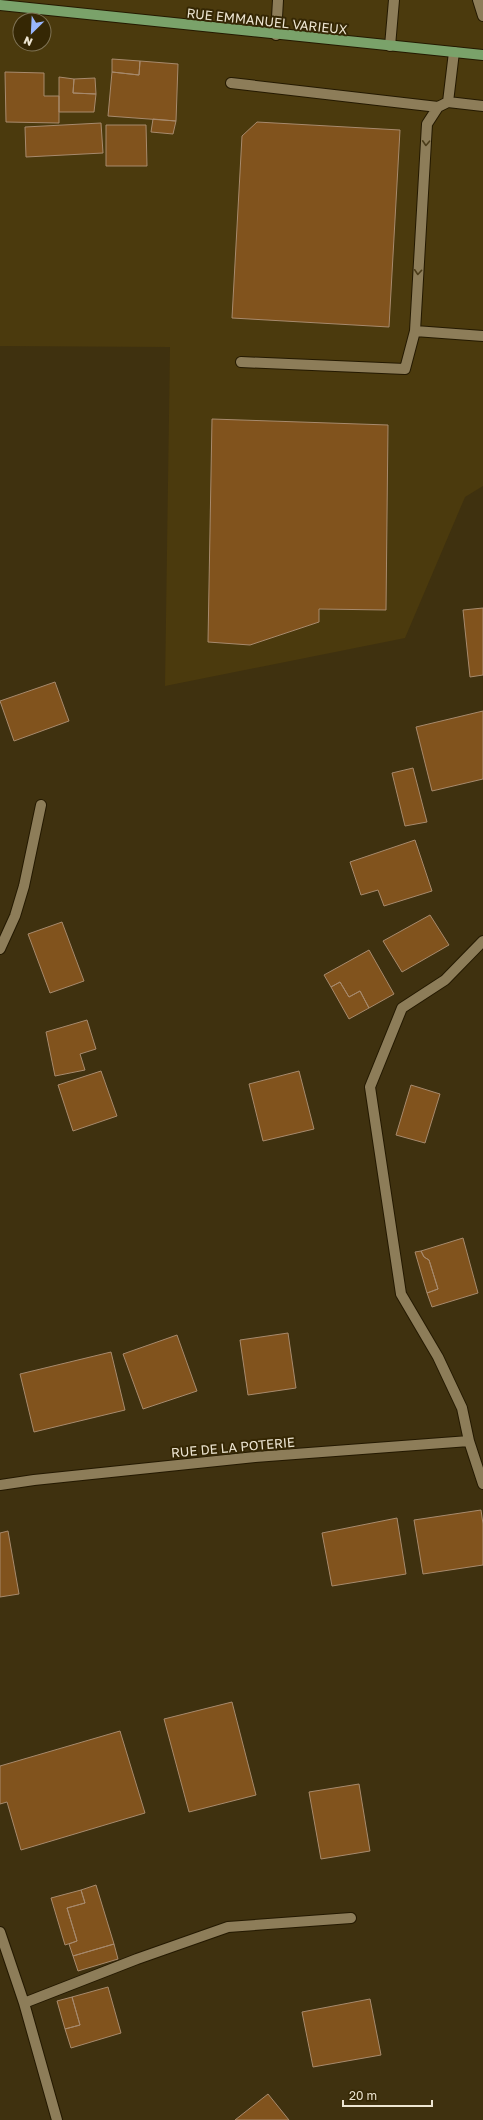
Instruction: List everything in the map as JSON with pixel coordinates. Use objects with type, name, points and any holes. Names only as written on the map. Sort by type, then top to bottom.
[{"type":"main road","name":"RUE EMMANUEL VARIEUX","points":[[0,5],[276,35],[483,55]]},
{"type":"street","points":[[276,35],[278,0]]},
{"type":"street","points":[[390,46],[394,0]]},
{"type":"street","points":[[478,0],[483,16]]},
{"type":"street","points":[[448,102],[454,52]]},
{"type":"street","points":[[231,83],[438,107]]},
{"type":"street","points":[[241,362],[405,370],[415,331],[427,124],[438,107],[448,102],[483,106]]},
{"type":"street","points":[[415,331],[483,336]]},
{"type":"street","points":[[0,949],[15,916],[24,886],[41,805]]},
{"type":"street","points":[[483,941],[445,980],[402,1008],[370,1087],[401,1294],[438,1357],[462,1408],[469,1441],[483,1484]]},
{"type":"street","name":"RUE DE LA POTERIE","points":[[0,1485],[34,1480],[255,1457],[469,1441]]},
{"type":"street","points":[[24,2003],[137,1958],[228,1927],[351,1918]]},
{"type":"street","points":[[0,1932],[24,2003],[57,2120]]},
{"type":"shaded area","points":[[0,0],[483,0],[483,486],[465,497],[405,638],[165,686],[170,347],[0,346]]},
{"type":"building","points":[[112,59],[140,61],[139,75],[112,72]]},
{"type":"building","points":[[140,61],[178,64],[176,121],[108,116],[112,72],[139,75]]},
{"type":"building","points":[[5,72],[44,73],[44,96],[59,96],[59,123],[6,122]]},
{"type":"building","points":[[59,77],[74,79],[73,93],[96,94],[94,112],[59,112]]},
{"type":"building","points":[[95,78],[96,94],[73,93],[74,79]]},
{"type":"building","points":[[153,119],[176,121],[173,134],[151,132]]},
{"type":"building","points":[[257,122],[400,130],[389,327],[232,318],[242,136]]},
{"type":"building","points":[[101,123],[103,153],[26,157],[25,127]]},
{"type":"building","points":[[106,125],[146,125],[147,166],[106,166]]},
{"type":"building","points":[[212,419],[388,425],[386,610],[319,609],[319,622],[250,645],[208,642]]},
{"type":"building","points":[[483,608],[483,675],[470,677],[463,610]]},
{"type":"building","points":[[55,682],[69,721],[14,741],[0,701]]},
{"type":"building","points":[[483,711],[483,779],[432,791],[416,727]]},
{"type":"building","points":[[413,768],[427,822],[405,826],[392,773]]},
{"type":"building","points":[[415,840],[432,891],[384,906],[378,890],[361,895],[350,862]]},
{"type":"building","points":[[430,915],[449,945],[402,972],[383,941]]},
{"type":"building","points":[[62,922],[84,981],[50,993],[28,934]]},
{"type":"building","points":[[369,950],[394,994],[369,1008],[360,991],[349,997],[340,982],[331,987],[324,975]]},
{"type":"building","points":[[340,982],[349,997],[360,991],[369,1008],[349,1019],[331,987]]},
{"type":"building","points":[[87,1020],[96,1049],[80,1054],[85,1070],[55,1076],[46,1032]]},
{"type":"building","points":[[101,1071],[117,1116],[73,1131],[58,1085]]},
{"type":"building","points":[[299,1071],[314,1129],[263,1141],[249,1084]]},
{"type":"building","points":[[411,1085],[440,1094],[425,1143],[396,1135]]},
{"type":"building","points":[[463,1238],[478,1293],[432,1307],[427,1293],[438,1289],[429,1260],[424,1257],[421,1251]]},
{"type":"building","points":[[421,1251],[424,1257],[429,1260],[438,1289],[427,1293],[415,1252]]},
{"type":"building","points":[[288,1333],[296,1388],[248,1395],[240,1340]]},
{"type":"building","points":[[177,1335],[197,1391],[143,1409],[123,1354]]},
{"type":"building","points":[[111,1352],[125,1410],[34,1432],[20,1374]]},
{"type":"building","points":[[481,1510],[483,1524],[483,1565],[423,1574],[414,1520]]},
{"type":"building","points":[[397,1518],[406,1574],[332,1586],[322,1533]]},
{"type":"building","points":[[8,1531],[19,1594],[0,1597],[0,1533]]},
{"type":"building","points":[[232,1702],[256,1795],[189,1812],[164,1719]]},
{"type":"building","points":[[120,1731],[145,1813],[21,1850],[7,1802],[0,1804],[0,1766]]},
{"type":"building","points":[[359,1784],[370,1851],[321,1859],[309,1792]]},
{"type":"building","points":[[96,1885],[114,1944],[73,1956],[69,1944],[77,1941],[67,1908],[85,1903],[81,1890]]},
{"type":"building","points":[[81,1890],[85,1903],[67,1908],[77,1941],[65,1945],[51,1898]]},
{"type":"building","points":[[114,1944],[118,1959],[78,1971],[73,1956]]},
{"type":"building","points":[[108,1987],[121,2033],[71,2048],[65,2029],[80,2025],[72,1997]]},
{"type":"building","points":[[72,1997],[80,2025],[65,2029],[57,2001]]},
{"type":"building","points":[[370,1999],[381,2055],[313,2067],[302,2012]]},
{"type":"building","points":[[268,2094],[289,2120],[235,2120]]}]
